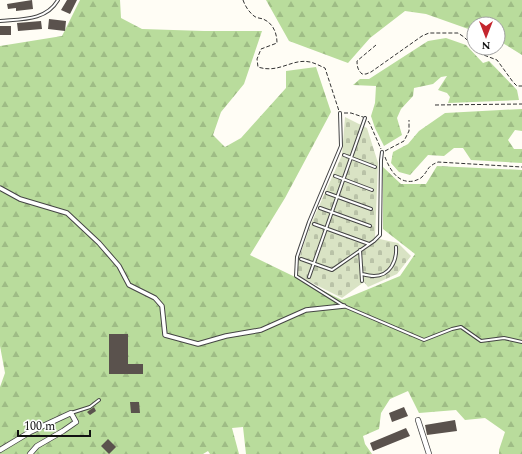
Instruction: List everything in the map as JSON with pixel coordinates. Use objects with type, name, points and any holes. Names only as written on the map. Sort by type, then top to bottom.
[{"type":"street","points":[[0,188],[20,199],[67,213],[99,243],[119,266],[129,285],[155,298],[162,306],[165,335],[198,344],[226,336],[261,330],[306,310],[344,306]]},
{"type":"street","points":[[0,450],[30,432],[71,412],[76,422],[37,446],[30,454]]},
{"type":"street","points":[[418,420],[429,454]]},
{"type":"lane","points":[[0,21],[36,17],[48,12],[58,0]]},
{"type":"lane","points":[[340,113],[341,146],[309,222],[297,257],[296,276],[344,306],[424,340],[452,329],[461,328],[482,341],[504,338],[522,342]]},
{"type":"lane","points":[[309,277],[365,118]]},
{"type":"lane","points":[[301,259],[332,270],[374,241],[380,234],[382,152]]},
{"type":"lane","points":[[344,155],[375,167]]},
{"type":"lane","points":[[335,176],[372,190]]},
{"type":"lane","points":[[327,193],[371,209]]},
{"type":"lane","points":[[320,208],[370,226]]},
{"type":"lane","points":[[314,224],[369,244]]},
{"type":"lane","points":[[362,274],[375,276],[389,271],[397,253],[396,247]]},
{"type":"lane","points":[[360,250],[362,281]]},
{"type":"lane","points":[[71,412],[90,407],[99,400]]},
{"type":"path","points":[[243,0],[245,6],[255,17],[265,20],[273,26],[277,35],[277,43],[261,48],[257,59],[258,67],[265,70],[277,69],[300,62],[310,62],[325,68],[340,113],[351,113],[365,118],[370,124],[389,167],[396,176],[404,181],[411,182],[418,180],[432,165],[438,162],[522,167]]},
{"type":"path","points":[[376,44],[357,62],[358,70],[362,74],[371,72],[422,36],[429,33],[458,33],[466,40]]},
{"type":"path","points":[[486,56],[497,60],[513,82],[517,86],[522,86]]},
{"type":"path","points":[[435,105],[522,104]]},
{"type":"path","points":[[382,152],[404,141],[409,131],[409,120]]},
{"type":"green space","points":[[80,0],[120,0],[121,18],[142,29],[262,31],[244,84],[221,112],[213,135],[225,147],[241,138],[286,88],[286,71],[316,67],[331,112],[285,198],[250,255],[342,300],[400,276],[415,254],[383,229],[383,167],[401,184],[426,184],[437,166],[522,170],[522,454],[499,454],[505,432],[485,418],[465,420],[456,410],[419,413],[408,391],[390,399],[381,413],[379,429],[363,436],[365,444],[372,454],[246,454],[243,427],[232,428],[239,454],[210,454],[208,451],[203,454],[0,454],[0,387],[5,373],[0,346],[0,46],[62,36]]},
{"type":"green space","points":[[266,0],[522,0],[522,55],[506,45],[506,16],[466,16],[466,28],[426,14],[405,11],[370,38],[348,63],[289,41]]},
{"type":"green space","points":[[446,38],[466,45],[466,56],[476,56],[483,63],[489,61],[517,90],[519,100],[448,103],[450,97],[447,93],[438,90],[447,76],[441,77],[433,84],[414,88],[413,96],[401,109],[397,118],[402,135],[384,146],[371,116],[375,103],[376,86],[353,85],[360,79],[369,79],[428,41]]},
{"type":"green space","points":[[522,109],[522,131],[515,130],[508,140],[514,149],[522,149],[522,163],[471,160],[463,148],[454,148],[444,156],[428,155],[410,175],[399,172],[391,163],[393,152],[408,144],[419,131],[445,113]]},
{"type":"green space","points":[[345,117],[367,128],[378,163],[375,238],[398,243],[411,256],[397,274],[368,287],[364,282],[342,298],[298,276],[298,261],[311,224],[342,155]]},
{"type":"building","points":[[32,0],[33,9],[16,11],[16,8],[8,9],[7,4]]},
{"type":"building","points":[[67,0],[77,0],[70,14],[61,10]]},
{"type":"building","points":[[49,19],[66,21],[65,31],[48,29]]},
{"type":"building","points":[[41,21],[42,29],[18,31],[17,23]]},
{"type":"building","points":[[0,26],[11,26],[11,35],[0,35]]},
{"type":"building","points":[[109,334],[128,334],[128,364],[143,364],[143,374],[109,374]]},
{"type":"building","points":[[130,402],[139,402],[140,413],[131,413]]},
{"type":"building","points":[[94,407],[96,411],[90,415],[87,412]]},
{"type":"building","points":[[404,407],[408,416],[392,422],[389,413]]},
{"type":"building","points":[[455,420],[457,431],[427,435],[425,425]]},
{"type":"building","points":[[406,428],[410,436],[373,451],[370,443]]},
{"type":"building","points":[[108,439],[116,447],[109,454],[101,446]]}]
